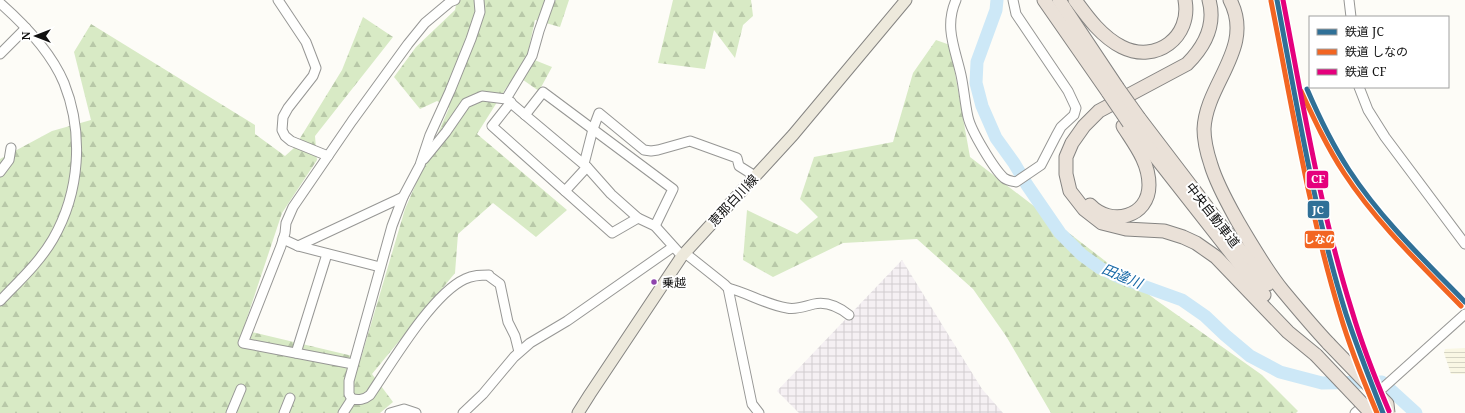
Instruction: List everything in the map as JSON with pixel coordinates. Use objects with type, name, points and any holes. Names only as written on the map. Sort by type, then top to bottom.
[{"type":"highway","name":"中央自動車道","points":[[1044,0],[1131,122],[1261,292],[1388,413]]},
{"type":"highway","name":"中央自動車道","points":[[1059,0],[1109,92]]},
{"type":"highway","points":[[1075,0],[1095,26],[1113,42],[1128,50],[1144,52],[1160,49],[1174,39],[1184,24],[1185,0]]},
{"type":"highway","points":[[1209,0],[1212,19],[1206,41],[1188,64],[1099,111],[1084,126],[1072,143],[1066,157],[1066,174],[1070,191],[1084,209],[1102,224],[1126,229],[1164,231],[1184,237],[1196,243],[1216,257],[1288,332],[1323,350]]},
{"type":"highway","points":[[1131,122],[1146,162],[1149,186],[1142,206],[1135,213],[1130,216],[1114,218],[1101,213],[1092,207],[1079,189],[1074,178],[1073,170],[1076,154],[1090,128],[1101,119],[1189,71],[1201,60],[1208,52],[1216,37],[1219,13],[1217,0]]},
{"type":"highway","points":[[1230,0],[1237,18],[1237,37],[1232,55],[1215,89],[1206,113],[1204,133],[1209,159],[1223,195],[1255,251],[1323,350]]},
{"type":"highway","name":"中央自動車道","points":[[1323,350],[1371,413]]},
{"type":"main road","name":"恵那白川線","points":[[578,413],[683,255],[793,135],[906,0]]},
{"type":"street","points":[[278,0],[306,42],[316,68],[313,76],[288,108],[283,117],[282,130],[285,136],[291,140],[328,156]]},
{"type":"street","points":[[353,364],[243,343],[283,239],[286,223],[293,207],[352,121],[408,44],[425,23],[450,2],[455,0]]},
{"type":"street","points":[[352,399],[349,394],[349,381],[392,226],[403,197],[420,165],[430,135],[471,39],[480,12],[479,0]]},
{"type":"street","points":[[550,0],[532,56],[492,126],[612,233],[638,218]]},
{"type":"street","points":[[956,0],[951,13],[950,23],[952,45],[960,74],[968,118],[977,138],[995,166],[1004,178],[1016,182],[1041,165],[1061,127],[1074,115],[1076,108],[1068,91],[1016,14],[1014,0]]},
{"type":"street","points":[[1349,0],[1350,16]]},
{"type":"street","points":[[0,3],[26,28],[53,63],[69,97],[77,149],[72,192],[67,209],[53,239],[37,262],[0,301]]},
{"type":"street","points":[[0,54],[26,28]]},
{"type":"street","points":[[1359,88],[1366,105],[1385,137],[1465,244]]},
{"type":"street","points":[[525,115],[543,92],[673,189],[656,226]]},
{"type":"street","points":[[420,165],[446,132],[466,103],[482,96],[508,100],[586,165],[611,194],[638,218],[656,226],[662,231],[673,248],[728,288],[788,309],[797,309],[822,303],[837,306],[849,315]]},
{"type":"street","points":[[565,191],[586,165],[593,129],[599,113],[644,150],[658,150],[690,140],[737,158],[739,166],[756,176]]},
{"type":"street","points":[[0,172],[10,160],[11,148]]},
{"type":"street","points":[[298,246],[403,197]]},
{"type":"street","points":[[283,239],[298,246],[380,267]]},
{"type":"street","points":[[463,413],[483,394],[514,357],[530,343],[567,321],[673,248]]},
{"type":"street","points":[[296,353],[327,254]]},
{"type":"street","points":[[352,399],[366,399],[370,395],[401,348],[433,305],[453,286],[472,276],[489,275],[500,284],[508,322],[519,352]]},
{"type":"street","points":[[728,288],[752,404],[759,413]]},
{"type":"street","points":[[1355,413],[1465,314]]},
{"type":"street","points":[[231,413],[241,389]]},
{"type":"street","points":[[284,413],[290,398]]},
{"type":"street","points":[[343,413],[352,399]]},
{"type":"street","points":[[390,413],[404,409],[416,413]]},
{"type":"shaded area","points":[[902,260],[982,389],[1003,413],[799,413],[777,391]]},
{"type":"shaded area","points":[[1465,348],[1465,374],[1451,374],[1444,353],[1445,349]]},
{"type":"green space","points":[[457,0],[550,0],[553,4],[556,0],[569,0],[560,27],[535,20],[527,57],[552,67],[539,91],[516,75],[477,134],[567,210],[536,237],[493,203],[458,234],[455,273],[372,374],[393,402],[380,413],[0,413],[0,159],[52,131],[91,120],[74,52],[91,24],[255,125],[255,134],[285,156],[294,148],[342,70],[363,17],[393,37],[315,136],[317,160],[282,213],[243,330],[361,358],[405,209],[449,108],[437,101],[420,109],[394,77],[416,47],[455,10]]},
{"type":"green space","points":[[673,0],[751,0],[753,16],[743,25],[735,58],[714,30],[705,69],[658,63]]},
{"type":"green space","points":[[936,40],[950,45],[970,157],[1156,300],[1262,375],[1298,411],[1296,413],[1051,413],[1006,336],[973,289],[917,239],[843,243],[773,277],[743,260],[747,210],[797,234],[818,217],[800,199],[814,157],[893,142],[913,73]]},
{"type":"waterway","name":"田違川","points":[[997,0],[996,10],[977,62],[976,83],[982,106],[996,138],[1014,163],[1027,185],[1060,233],[1082,255],[1100,268],[1121,278],[1182,300],[1205,316],[1250,356],[1280,372],[1322,383],[1382,382],[1416,413]]},
{"type":"rail line","name":"JC","points":[[1277,0],[1315,198],[1335,276],[1346,314],[1383,413]]},
{"type":"rail line","name":"CF","points":[[1283,0],[1321,196],[1341,273],[1360,336],[1389,411]]},
{"type":"rail line","name":"しなの","points":[[1271,1],[1310,198],[1329,276],[1348,339],[1377,413]]},
{"type":"rail line","name":"JC","points":[[1307,89],[1331,140],[1361,188],[1404,239],[1465,302]]},
{"type":"rail line","name":"しなの","points":[[1301,91],[1332,153],[1344,173],[1370,209],[1414,258],[1461,306]]},
{"type":"place","name":"乗越","points":[[654,282]]}]
